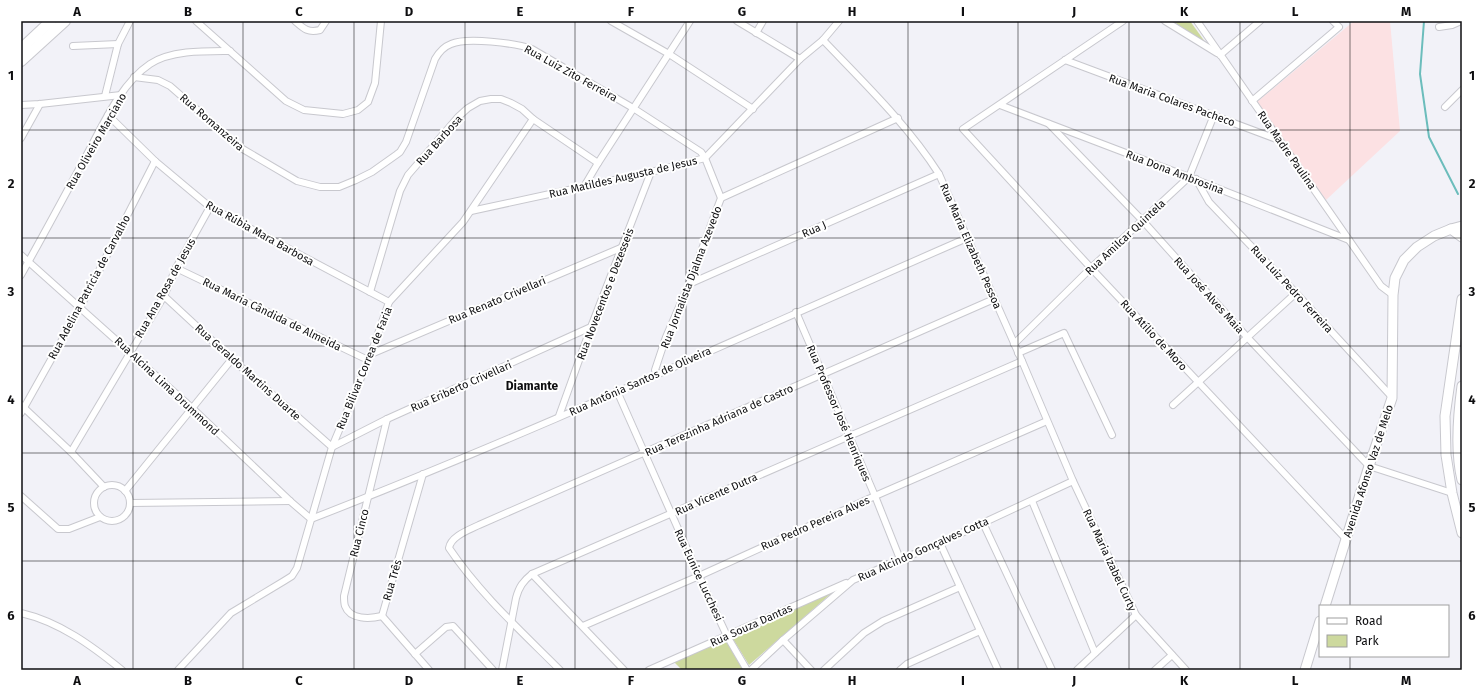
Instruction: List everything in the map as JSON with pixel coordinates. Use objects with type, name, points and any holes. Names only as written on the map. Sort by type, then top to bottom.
[{"type":"main road","points":[[21,49],[51,21]]},
{"type":"main road","points":[[21,61],[65,21]]},
{"type":"main road","name":"Avenida Afonso Vaz de Melo","points":[[1325,605],[1392,398],[1393,295],[1395,278],[1404,260],[1417,247],[1434,236],[1462,226]]},
{"type":"main road","points":[[1451,229],[1462,237]]},
{"type":"main road","points":[[1462,298],[1446,416],[1446,455],[1452,493],[1462,534]]},
{"type":"main road","points":[[1462,386],[1459,406],[1458,438],[1462,480]]},
{"type":"main road","points":[[1305,670],[1319,624]]},
{"type":"street","points":[[105,96],[118,44],[130,21]]},
{"type":"street","points":[[196,21],[286,101],[304,110],[343,114],[358,110],[368,102],[375,83],[381,21]]},
{"type":"street","points":[[295,21],[305,30],[313,32],[320,30],[326,21]]},
{"type":"street","points":[[611,21],[669,54],[753,108]]},
{"type":"street","points":[[585,185],[690,21]]},
{"type":"street","points":[[737,21],[800,59]]},
{"type":"street","points":[[756,33],[763,21]]},
{"type":"street","name":"Rua Matildes Augusta de Jesus","points":[[471,211],[585,185],[651,172],[705,158],[800,59],[823,40],[839,21]]},
{"type":"street","points":[[1000,104],[1123,21]]},
{"type":"street","name":"Rua Madre Paulina","points":[[1165,21],[1220,55],[1381,286],[1393,295]]},
{"type":"street","points":[[1199,22],[1220,55],[1260,21]]},
{"type":"street","points":[[1252,101],[1339,27],[1333,21]]},
{"type":"street","points":[[1439,27],[1452,26],[1461,21]]},
{"type":"street","name":"Rua Maria Elizabeth Pessoa","points":[[823,40],[898,118],[924,150],[939,174],[1022,361],[1073,481]]},
{"type":"street","name":"Rua Luiz Zito Ferreira","points":[[396,155],[400,152],[406,142],[435,58],[441,50],[452,43],[490,42],[515,44],[532,49],[633,108],[701,152],[705,158]]},
{"type":"street","points":[[73,46],[118,44]]},
{"type":"street","name":"Rua Oliveiro Marciano","points":[[21,275],[108,115],[134,77],[151,63],[172,55],[188,52],[230,51]]},
{"type":"street","name":"Rua Maria Colares Pacheco","points":[[1065,60],[1280,140]]},
{"type":"street","name":"Rua Romanzeira","points":[[134,77],[158,80],[170,86],[241,148],[297,181],[320,187],[339,187],[372,172],[396,155]]},
{"type":"street","points":[[1445,108],[1462,90]]},
{"type":"street","points":[[21,105],[121,95]]},
{"type":"street","name":"Rua Barbosa","points":[[370,292],[400,191],[408,174],[458,116],[480,101],[496,99],[511,103],[522,109],[533,119],[598,163]]},
{"type":"street","points":[[21,138],[40,104]]},
{"type":"street","name":"Rua Dona Ambrosina","points":[[1000,104],[1349,240]]},
{"type":"street","name":"Rua Atílio de Moro","points":[[1000,104],[963,129],[1346,540]]},
{"type":"street","name":"Rua Rúbia Mara Barbosa","points":[[108,115],[155,161],[210,208],[389,302]]},
{"type":"street","name":"Rua Amilcar Quintela","points":[[1014,344],[1142,220],[1192,178],[1214,115]]},
{"type":"street","points":[[721,198],[898,118]]},
{"type":"street","name":"Rua Bilivar Correa de Faria","points":[[178,670],[193,649],[231,614],[292,576],[297,568],[332,447],[370,357],[389,302],[463,222],[533,119]]},
{"type":"street","name":"Rua José Alves Maia","points":[[1049,124],[1142,220],[1247,337],[1369,466]]},
{"type":"street","name":"Rua Jornalista Djalma Azevedo","points":[[656,374],[655,370],[666,337],[689,284],[721,198],[705,158]]},
{"type":"street","name":"Rua Adelina Patrícia de Carvalho","points":[[22,408],[80,308],[155,161]]},
{"type":"street","name":"Rua Novecentos e Dezesseis","points":[[559,416],[591,327],[651,172]]},
{"type":"street","name":"Rua J","points":[[689,284],[939,174]]},
{"type":"street","name":"Rua Luiz Pedro Ferreira","points":[[1192,178],[1209,202],[1296,293],[1392,398]]},
{"type":"street","name":"Rua Ana Rosa de Jesus","points":[[71,452],[164,296],[176,268],[210,208]]},
{"type":"street","name":"Rua Antônia Santos de Oliveira","points":[[311,519],[368,497],[559,416],[967,238]]},
{"type":"street","name":"Rua Renato Crivellari","points":[[370,357],[623,246]]},
{"type":"street","name":"Rua Alcina Lima Drummond","points":[[21,256],[192,408],[311,519]]},
{"type":"street","name":"Rua Maria Cândida de Almeida","points":[[176,268],[370,357]]},
{"type":"street","points":[[1173,405],[1296,293]]},
{"type":"street","name":"Rua Geraldo Martins Duarte","points":[[164,296],[232,359],[332,447]]},
{"type":"street","name":"Rua Terezinha Adriana de Castro","points":[[511,621],[478,586],[449,548],[451,542],[459,536],[478,525],[994,299]]},
{"type":"street","name":"Rua Professor José Henriques","points":[[796,312],[875,496],[900,559]]},
{"type":"street","name":"Rua Eriberto Crivellari","points":[[332,447],[387,419],[591,327]]},
{"type":"street","points":[[1018,353],[1064,333],[1112,435]]},
{"type":"street","points":[[125,491],[232,359]]},
{"type":"street","name":"Rua Vicente Dutra","points":[[532,574],[1022,361]]},
{"type":"street","name":"Rua Eunice Lucchesi","points":[[617,391],[699,576],[727,636],[746,670]]},
{"type":"street","points":[[22,408],[71,452],[104,487]]},
{"type":"street","name":"Rua Cinco","points":[[382,616],[365,619],[352,615],[345,607],[344,596],[387,419]]},
{"type":"street","name":"Rua Pedro Pereira Alves","points":[[583,626],[1048,421]]},
{"type":"street","points":[[1369,466],[1452,493]]},
{"type":"street","name":"Rua Três","points":[[423,474],[382,616],[429,670]]},
{"type":"street","name":"Rua Alcindo Gonçalves Cotta","points":[[750,670],[852,580],[940,543],[1073,481]]},
{"type":"street","name":"Rua Maria Izabel Curty","points":[[1073,481],[1136,615],[1186,670]]},
{"type":"street","points":[[115,485],[125,491],[130,499],[126,514],[116,520],[110,521],[100,517],[96,512],[94,501],[96,495],[104,487],[115,485]]},
{"type":"street","points":[[21,496],[58,529],[69,529],[100,517]]},
{"type":"street","points":[[130,503],[290,501]]},
{"type":"street","points":[[1032,501],[1095,653]]},
{"type":"street","points":[[983,522],[1052,670]]},
{"type":"street","points":[[940,543],[998,670]]},
{"type":"street","points":[[502,670],[519,587],[525,579],[532,574],[624,670]]},
{"type":"street","name":"Rua Souza Dantas","points":[[648,670],[852,580]]},
{"type":"street","points":[[824,670],[864,633],[883,621],[960,587]]},
{"type":"street","points":[[21,613],[57,626],[74,635],[94,648],[122,670]]},
{"type":"street","points":[[1078,670],[1136,615]]},
{"type":"street","points":[[511,621],[560,670]]},
{"type":"street","points":[[415,654],[446,627],[451,625],[493,670]]},
{"type":"street","points":[[900,670],[907,664],[980,631]]},
{"type":"street","points":[[783,640],[811,670]]},
{"type":"street","points":[[1155,670],[1172,655]]},
{"type":"shaded area","points":[[1354,21],[1390,21],[1400,131],[1326,200],[1257,102]]},
{"type":"green space","points":[[1173,21],[1190,21],[1208,46]]},
{"type":"green space","points":[[834,591],[749,665],[733,639]]},
{"type":"green space","points":[[725,639],[743,670],[682,670],[674,662]]},
{"type":"waterway","points":[[1424,21],[1420,74],[1429,137],[1458,194]]},
{"type":"district","name":"Diamante","points":[[532,386]]}]
